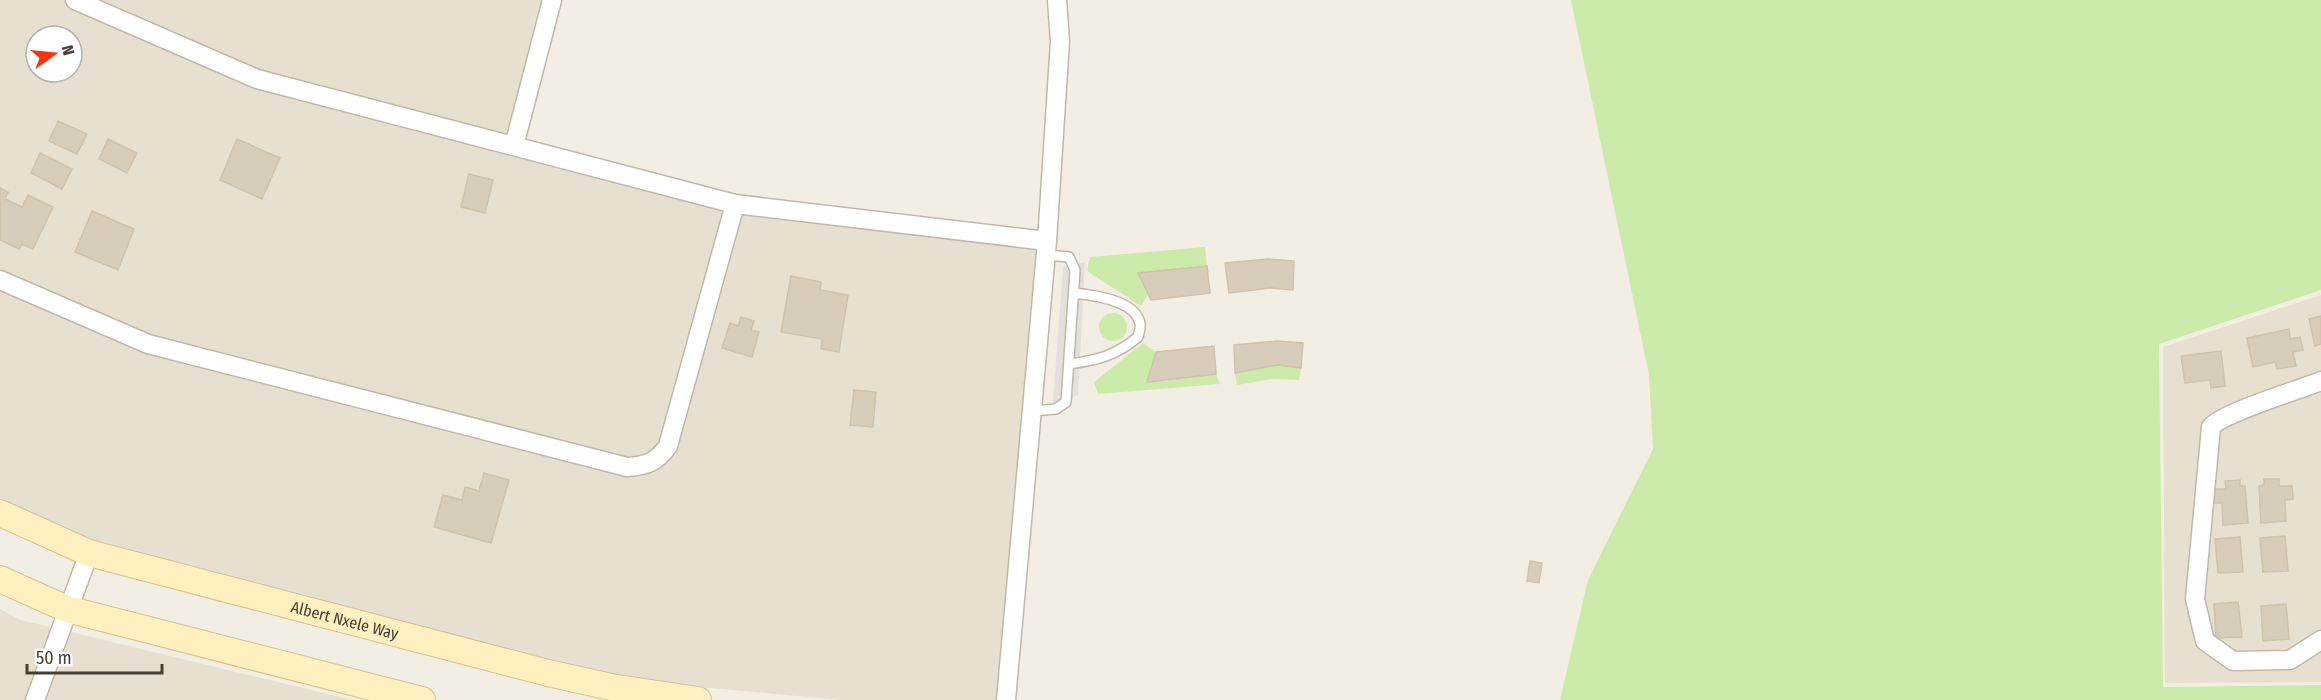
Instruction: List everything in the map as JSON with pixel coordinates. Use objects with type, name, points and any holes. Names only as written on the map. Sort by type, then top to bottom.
[{"type":"main road","name":"Albert Nxele Way","points":[[0,513],[88,553],[548,673],[611,687],[698,700]]},
{"type":"main road","points":[[0,579],[67,609],[422,700]]},
{"type":"street","points":[[75,0],[257,78],[735,204],[1046,248]]},
{"type":"street","points":[[514,146],[552,0]]},
{"type":"street","points":[[1006,700],[1046,248],[1060,41],[1057,0]]},
{"type":"street","points":[[0,280],[148,344],[627,467],[641,466],[652,463],[668,446],[735,204]]},
{"type":"street","points":[[2321,381],[2239,411],[2219,420],[2211,427],[2195,599],[2205,641],[2233,661],[2290,660],[2321,640]]},
{"type":"street","points":[[35,700],[88,553]]},
{"type":"lane","points":[[1032,411],[1056,410],[1066,402],[1075,270],[1069,257],[1046,248]]},
{"type":"lane","points":[[1069,364],[1101,359],[1124,348],[1138,337],[1140,324],[1135,313],[1119,303],[1100,295],[1074,293]]},
{"type":"shaded area","points":[[0,0],[546,0],[507,150],[728,208],[1040,246],[998,700],[840,700],[612,679],[92,547],[0,505]]},
{"type":"shaded area","points":[[1085,262],[1078,395],[1053,403],[1063,267]]},
{"type":"shaded area","points":[[2321,295],[2321,682],[2165,683],[2163,347]]},
{"type":"shaded area","points":[[0,609],[21,620],[353,700],[0,700]]},
{"type":"green space","points":[[1571,0],[2321,0],[2321,290],[2159,344],[2163,687],[2321,685],[2321,700],[1560,700],[1588,580],[1653,449],[1649,375]]},
{"type":"green space","points":[[1205,247],[1207,266],[1138,273],[1148,294],[1141,306],[1087,271],[1090,257]]},
{"type":"green space","points":[[1113,313],[1123,317],[1127,327],[1123,337],[1113,341],[1103,337],[1099,327],[1103,317]]},
{"type":"green space","points":[[1143,343],[1156,352],[1148,382],[1216,374],[1220,384],[1098,394],[1094,382]]},
{"type":"green space","points":[[1277,365],[1301,368],[1299,380],[1272,379],[1237,385],[1235,373]]},
{"type":"building","points":[[58,121],[87,134],[77,154],[49,141]]},
{"type":"building","points":[[108,139],[137,153],[127,173],[99,159]]},
{"type":"building","points":[[237,139],[280,158],[262,199],[220,180]]},
{"type":"building","points":[[40,153],[72,169],[62,189],[31,173]]},
{"type":"building","points":[[469,174],[493,180],[485,213],[461,207]]},
{"type":"building","points":[[0,188],[8,192],[5,199],[22,207],[28,195],[53,207],[33,249],[22,244],[19,249],[0,240]]},
{"type":"building","points":[[92,211],[134,229],[118,270],[75,252]]},
{"type":"building","points":[[1268,259],[1294,261],[1293,290],[1270,288],[1229,293],[1225,263]]},
{"type":"building","points":[[1207,266],[1210,293],[1151,300],[1138,273]]},
{"type":"building","points":[[791,276],[821,282],[820,290],[848,295],[839,352],[821,349],[822,339],[781,332]]},
{"type":"building","points":[[2321,316],[2321,344],[2315,346],[2309,319]]},
{"type":"building","points":[[741,317],[754,321],[751,330],[759,332],[752,357],[722,348],[730,323],[738,326]]},
{"type":"building","points":[[2289,329],[2290,339],[2300,337],[2303,350],[2293,352],[2296,366],[2277,369],[2275,362],[2253,367],[2247,338]]},
{"type":"building","points":[[1277,341],[1303,343],[1301,368],[1277,365],[1235,373],[1234,345]]},
{"type":"building","points":[[1214,346],[1216,374],[1147,382],[1156,352]]},
{"type":"building","points":[[2221,351],[2225,386],[2211,388],[2210,380],[2185,383],[2181,356]]},
{"type":"building","points":[[854,390],[876,392],[873,427],[850,425]]},
{"type":"building","points":[[484,473],[509,480],[491,543],[434,527],[443,495],[462,500],[465,487],[479,491]]},
{"type":"building","points":[[2264,479],[2279,479],[2279,486],[2292,486],[2293,499],[2285,500],[2286,521],[2261,523],[2259,486],[2264,485]]},
{"type":"building","points":[[2240,480],[2240,486],[2245,486],[2248,523],[2223,525],[2222,503],[2214,503],[2213,489],[2226,489],[2225,481]]},
{"type":"building","points":[[2285,536],[2288,571],[2263,572],[2260,538]]},
{"type":"building","points":[[2240,537],[2243,572],[2218,573],[2215,539]]},
{"type":"building","points":[[1530,561],[1542,563],[1539,583],[1527,581]]},
{"type":"building","points":[[2238,602],[2242,637],[2216,638],[2214,604]]},
{"type":"building","points":[[2286,604],[2289,639],[2263,641],[2261,606]]}]
